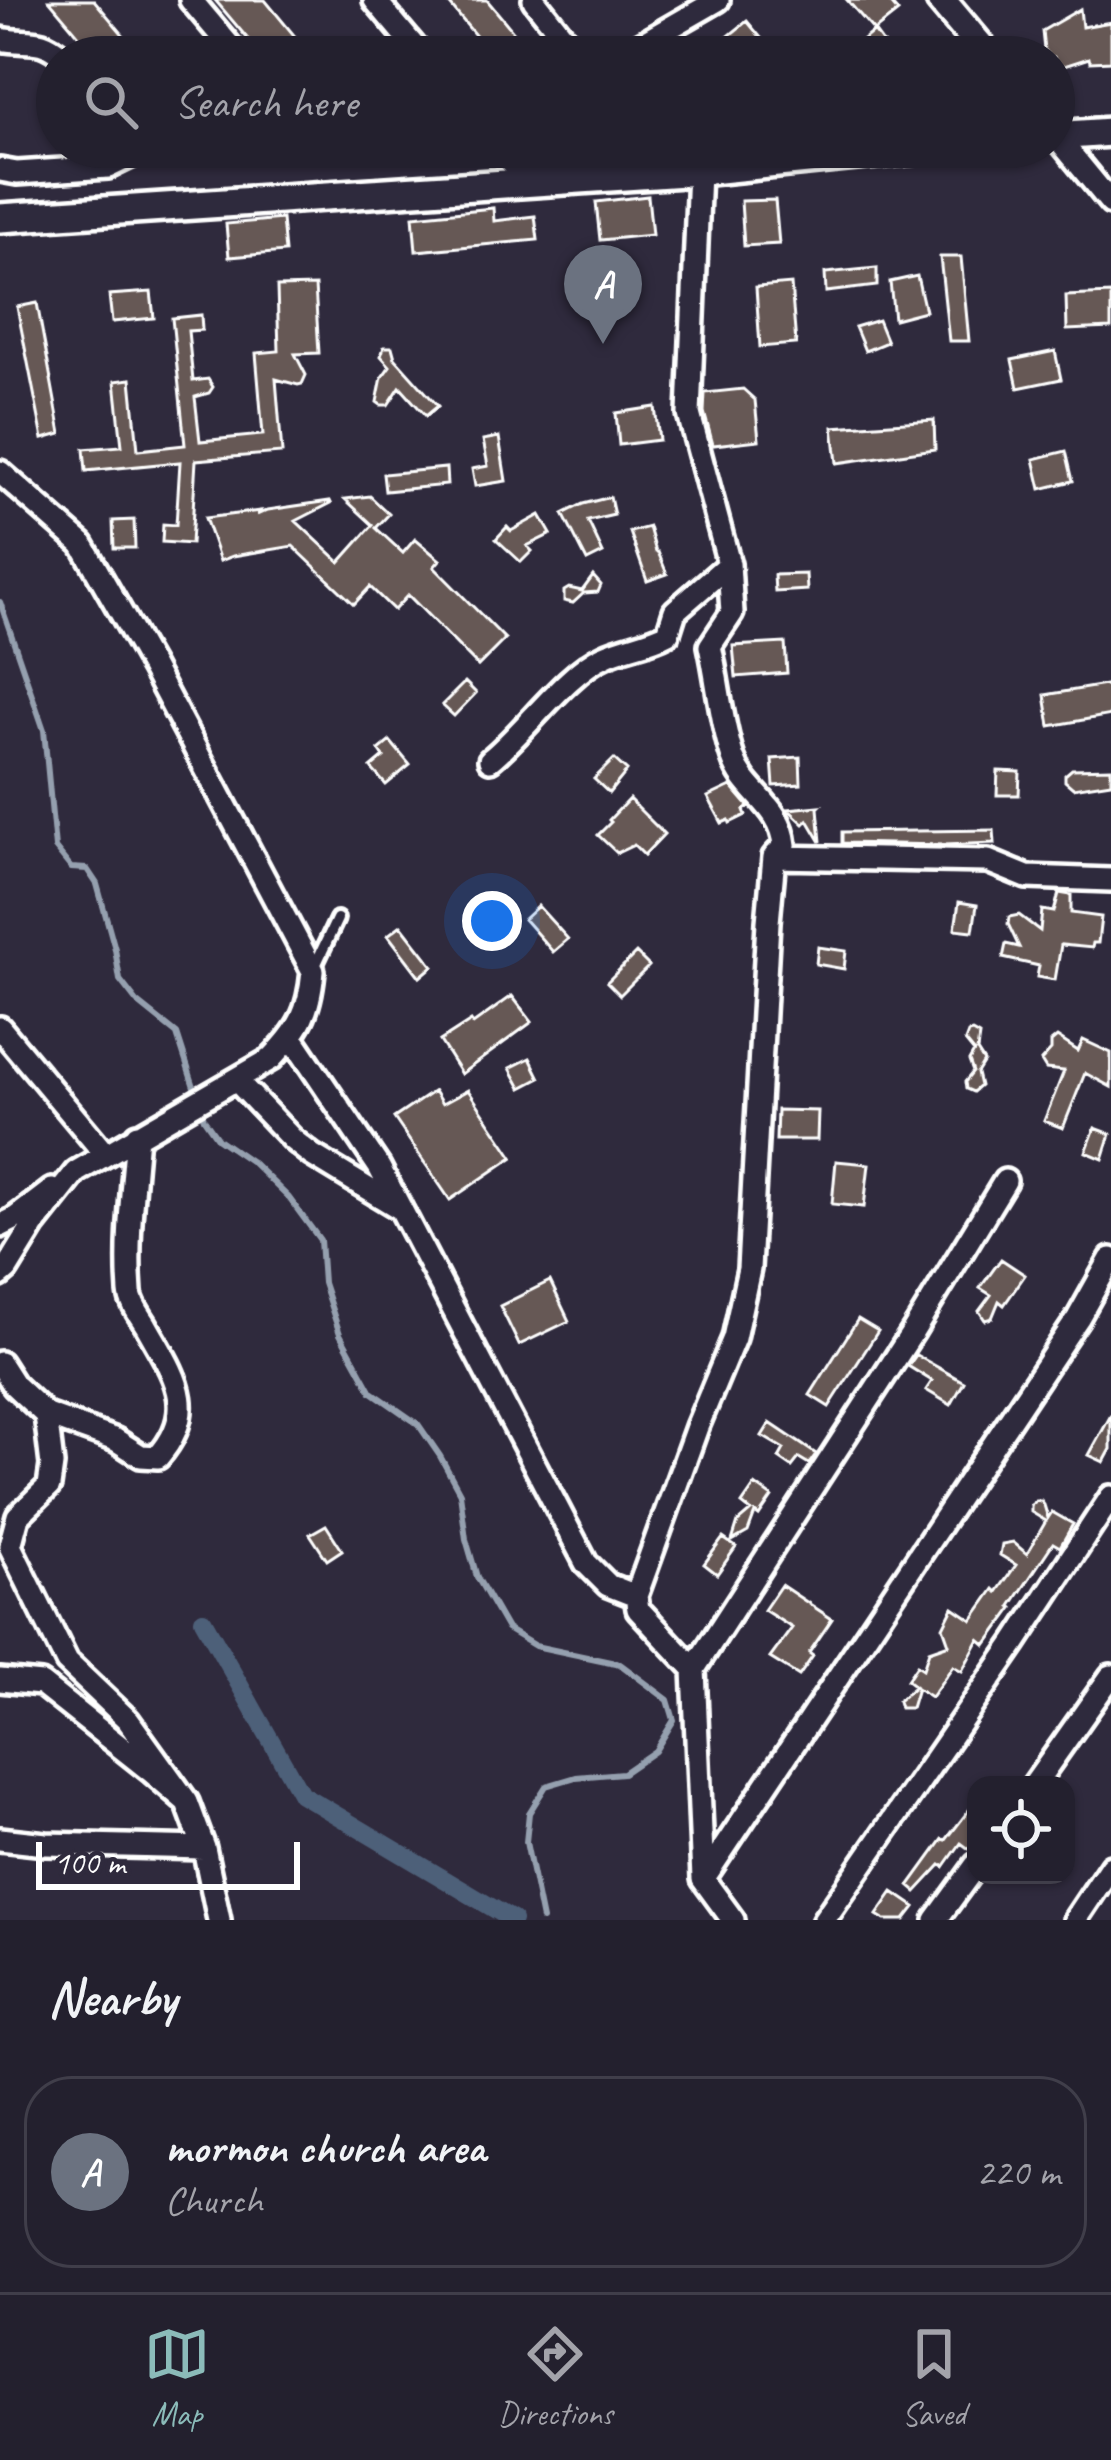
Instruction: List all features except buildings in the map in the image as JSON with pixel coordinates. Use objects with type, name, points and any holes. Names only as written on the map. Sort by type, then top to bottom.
[{"type":"street","points":[[191,0],[221,36]]},
{"type":"street","points":[[534,0],[562,36]]},
{"type":"street","points":[[649,36],[693,6],[718,0]]},
{"type":"street","points":[[941,0],[971,36]]},
{"type":"street","points":[[382,2],[407,36]]},
{"type":"street","points":[[0,39],[36,40]]},
{"type":"street","points":[[1075,134],[1111,132]]},
{"type":"street","points":[[1075,159],[1111,203]]},
{"type":"street","points":[[0,170],[90,168]]},
{"type":"street","points":[[515,168],[526,181]]},
{"type":"street","points":[[0,218],[730,168]]},
{"type":"street","points":[[694,1669],[638,1609],[636,1595],[734,1338],[749,1269],[774,857],[785,845],[784,830],[771,806],[747,785],[734,760],[710,646],[732,613],[729,564],[689,414],[700,171]]},
{"type":"street","points":[[0,472],[82,544],[313,970],[310,1004],[292,1038],[271,1059],[105,1154],[0,1226]]},
{"type":"street","points":[[490,760],[603,656],[668,633],[675,611],[729,564]]},
{"type":"street","points":[[774,857],[988,861],[1028,877],[1111,880]]},
{"type":"street","points":[[0,1028],[105,1154]]},
{"type":"street","points":[[292,1038],[379,1167],[586,1563],[608,1585],[636,1595]]},
{"type":"street","points":[[231,1084],[312,1155],[401,1210]]},
{"type":"street","points":[[0,1363],[14,1385],[46,1415],[116,1440],[141,1456],[158,1457],[174,1439],[182,1412],[176,1381],[130,1298],[137,1136]]},
{"type":"street","points":[[0,1275],[76,1172]]},
{"type":"street","points":[[733,1920],[703,1879],[694,1669],[1005,1181]]},
{"type":"street","points":[[703,1879],[1078,1318],[1111,1259]]},
{"type":"street","points":[[46,1415],[52,1465],[49,1486],[18,1516],[10,1546],[68,1662],[128,1720],[187,1802],[204,1848],[219,1920]]},
{"type":"street","points":[[824,1920],[1111,1496]]},
{"type":"street","points":[[1040,1776],[1111,1676]]},
{"type":"street","points":[[0,1680],[41,1684],[187,1802]]},
{"type":"street","points":[[0,1839],[204,1848]]},
{"type":"street","points":[[1075,1920],[1111,1865]]},
{"type":"street","points":[[936,1920],[967,1877]]},
{"type":"lane","points":[[313,970],[338,919]]},
{"type":"waterway","points":[[0,602],[44,730],[55,848],[71,868],[87,869],[97,884],[120,980],[137,1002],[177,1034],[196,1093]]},
{"type":"waterway","points":[[200,1106],[218,1139],[253,1163],[289,1198],[320,1240],[323,1283],[340,1334],[372,1392],[418,1424],[440,1456],[460,1493],[477,1577],[507,1629],[535,1646],[620,1664],[668,1700],[674,1720],[655,1751],[623,1773],[576,1777],[546,1786],[529,1813],[526,1842],[542,1920]]},
{"type":"waterway","points":[[203,1620],[301,1794],[513,1920]]},
{"type":"place","name":"mormon church area","points":[[603,344]]}]
